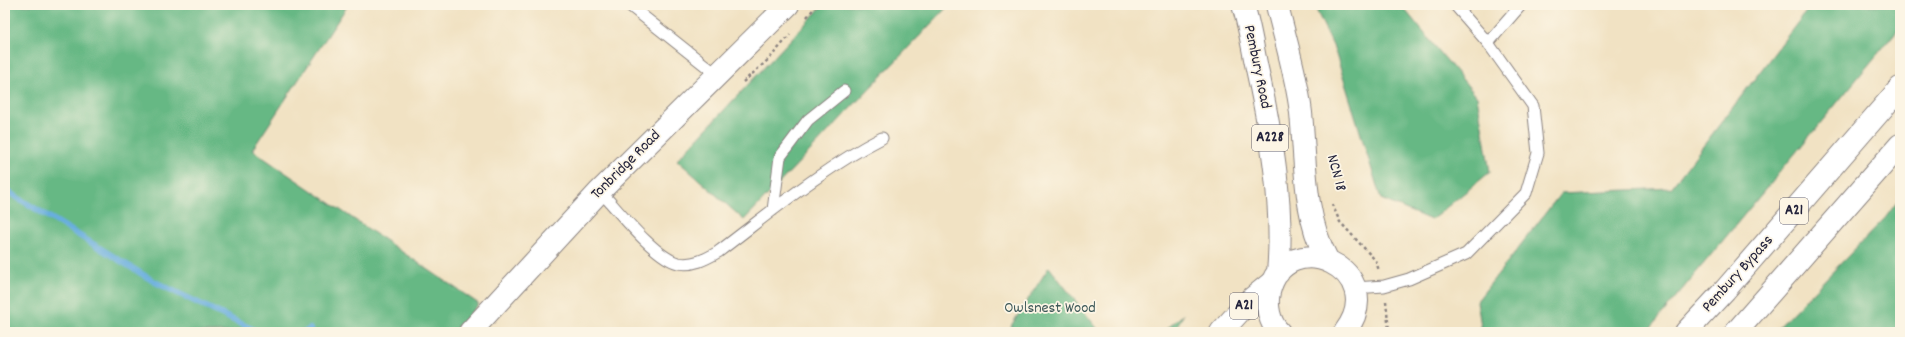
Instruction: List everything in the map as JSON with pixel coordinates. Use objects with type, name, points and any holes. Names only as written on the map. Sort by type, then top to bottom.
[{"type":"main road","name":"Tonbridge Road","points":[[470,332],[600,191],[716,74],[788,5]]},
{"type":"main road","name":"Pembury Road","points":[[1243,5],[1266,112],[1276,185],[1280,243],[1274,278],[1267,300],[1270,316],[1279,332]]},
{"type":"main road","name":"Pembury Road","points":[[1276,5],[1301,111],[1311,220],[1317,242],[1327,259]]},
{"type":"main road","name":"Pembury Bypass","points":[[1686,332],[1735,278],[1900,88]]},
{"type":"main road","name":"A21","points":[[1736,332],[1900,145]]},
{"type":"main road","points":[[1274,278],[1288,264],[1300,258],[1314,257],[1327,259],[1339,266],[1349,276],[1355,288],[1357,306],[1350,329]]},
{"type":"main road","name":"A21","points":[[1221,332],[1250,300],[1274,278]]},
{"type":"lane","points":[[629,5],[716,74]]},
{"type":"lane","points":[[1355,288],[1384,286],[1409,279],[1466,254],[1526,193],[1538,153],[1533,106],[1488,43],[1456,5]]},
{"type":"lane","points":[[1488,43],[1521,5]]},
{"type":"lane","points":[[773,210],[780,158],[808,120],[844,91]]},
{"type":"lane","points":[[600,191],[651,246],[677,263],[690,263],[703,260],[718,252],[773,210],[861,149],[882,138]]},
{"type":"path","points":[[332,5],[337,7]]},
{"type":"path","name":"NCN 18","points":[[1332,203],[1340,222],[1376,261],[1384,286],[1389,332]]},
{"type":"green space","points":[[5,5],[348,5],[252,150],[479,304],[453,332],[5,332]]},
{"type":"green space","points":[[823,5],[949,5],[744,220],[677,160]]},
{"type":"green space","points":[[1314,5],[1401,5],[1477,97],[1490,172],[1431,220],[1381,199],[1334,48]]},
{"type":"green space","points":[[1811,5],[1900,5],[1900,27],[1647,332],[1482,332],[1477,301],[1561,193],[1671,188]]},
{"type":"green space","points":[[1900,198],[1900,332],[1774,332],[1886,217]]},
{"type":"green space","name":"Owlsnest Wood","points":[[1049,267],[1100,332],[1007,332]]},
{"type":"green space","points":[[1184,314],[1173,332],[1163,332]]},
{"type":"waterway","points":[[5,190],[155,282],[258,332]]},
{"type":"waterway","points":[[305,332],[310,329]]}]
